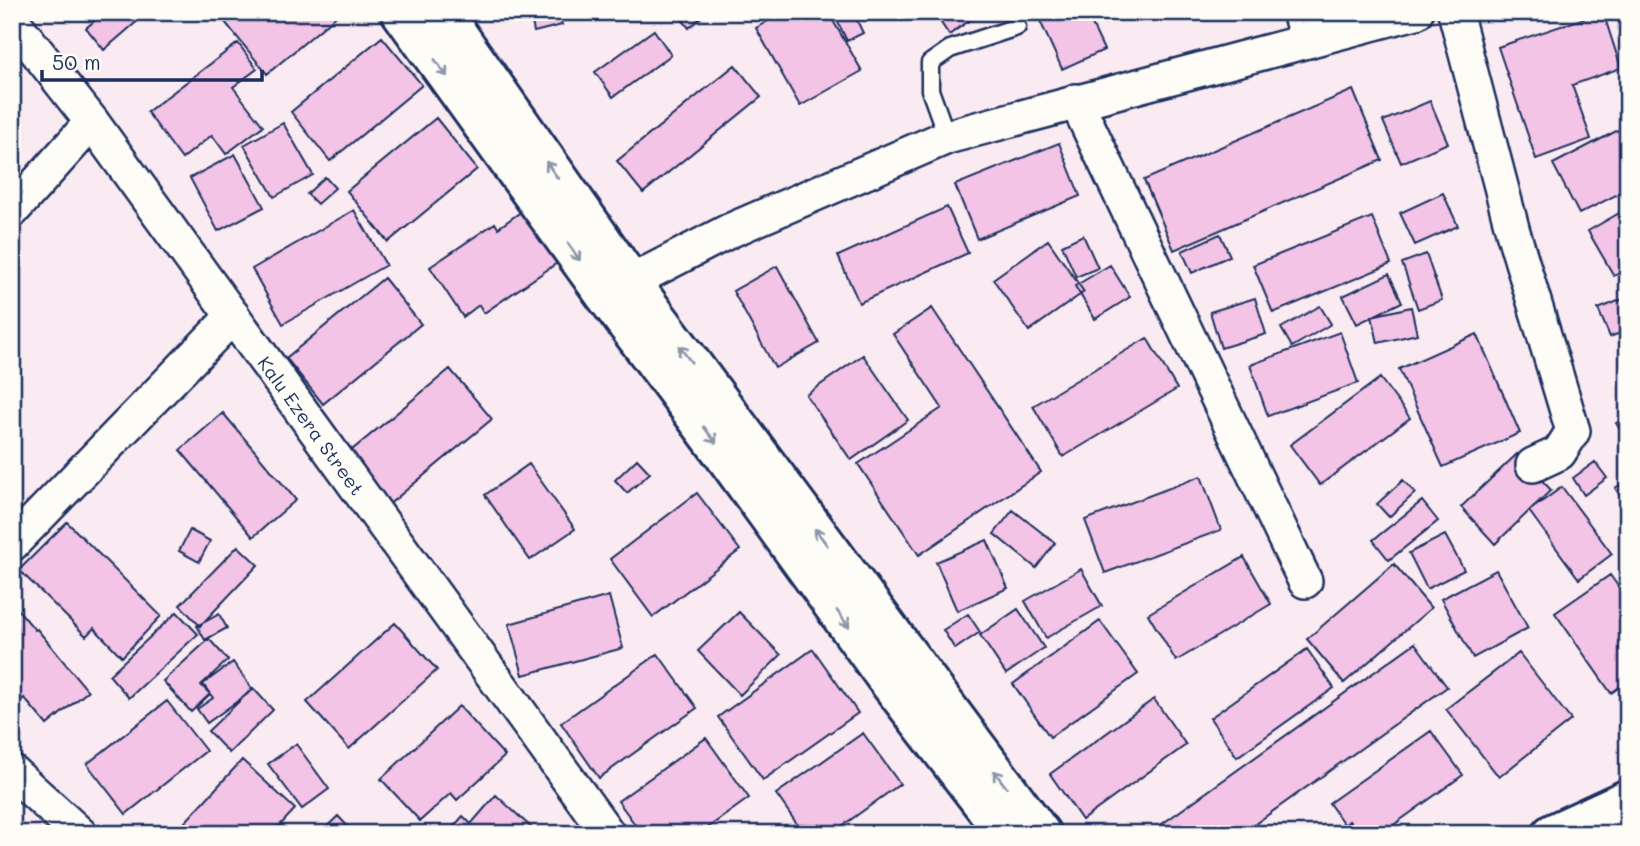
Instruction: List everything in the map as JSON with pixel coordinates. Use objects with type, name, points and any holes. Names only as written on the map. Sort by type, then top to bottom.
[{"type":"main road","points":[[401,12],[1041,834]]},
{"type":"main road","points":[[442,12],[715,441],[886,678],[1006,834]]},
{"type":"main road","points":[[1552,834],[1628,799]]},
{"type":"street","points":[[618,289],[729,231],[947,137],[1076,101],[1303,26],[1416,12]]},
{"type":"street","points":[[1455,12],[1513,232],[1573,431],[1559,453],[1533,465]]},
{"type":"street","name":"Kalu Ezera Street","points":[[12,20],[92,122],[608,834]]},
{"type":"street","points":[[1076,101],[1305,581]]},
{"type":"street","points":[[12,211],[92,122]]},
{"type":"street","points":[[12,544],[233,316]]},
{"type":"street","points":[[12,772],[80,834]]},
{"type":"lane","points":[[947,137],[930,90],[930,63],[950,49],[1017,27]]},
{"type":"building","points":[[105,12],[148,12],[104,50],[86,28]]},
{"type":"building","points":[[226,12],[341,12],[267,74],[221,17]]},
{"type":"building","points":[[530,12],[559,12],[562,25],[534,32]]},
{"type":"building","points":[[676,12],[707,12],[689,28]]},
{"type":"building","points":[[783,12],[828,12],[862,71],[800,106],[756,28]]},
{"type":"building","points":[[833,12],[853,12],[863,33],[847,41]]},
{"type":"building","points":[[934,12],[981,12],[949,35]]},
{"type":"building","points":[[1036,12],[1086,12],[1104,50],[1062,69]]},
{"type":"building","points":[[1603,12],[1621,68],[1572,85],[1591,139],[1536,159],[1498,47]]},
{"type":"building","points":[[1619,12],[1628,12],[1628,50]]},
{"type":"building","points":[[654,30],[671,55],[613,97],[595,72]]},
{"type":"building","points":[[382,37],[422,85],[330,161],[291,112]]},
{"type":"building","points":[[238,43],[257,69],[233,87],[263,126],[226,154],[212,135],[182,159],[147,112]]},
{"type":"building","points":[[735,65],[761,97],[643,193],[617,161]]},
{"type":"building","points":[[1353,90],[1382,160],[1174,250],[1144,180]]},
{"type":"building","points":[[1430,101],[1448,143],[1401,163],[1383,121]]},
{"type":"building","points":[[436,118],[477,169],[388,242],[347,191]]},
{"type":"building","points":[[283,123],[313,175],[274,197],[244,145]]},
{"type":"building","points":[[1628,125],[1628,189],[1579,214],[1553,164]]},
{"type":"building","points":[[1059,143],[1080,196],[977,239],[955,185]]},
{"type":"building","points":[[235,154],[264,207],[218,231],[190,178]]},
{"type":"building","points":[[325,177],[335,188],[317,204],[307,194]]},
{"type":"building","points":[[1443,193],[1458,226],[1415,245],[1400,213]]},
{"type":"building","points":[[947,207],[968,253],[859,303],[838,256]]},
{"type":"building","points":[[1628,208],[1628,268],[1614,276],[1588,231]]},
{"type":"building","points":[[525,209],[560,261],[484,313],[479,305],[463,317],[430,267],[495,223],[498,228]]},
{"type":"building","points":[[354,210],[386,265],[283,324],[252,269]]},
{"type":"building","points":[[1372,217],[1391,264],[1273,313],[1253,265]]},
{"type":"building","points":[[1220,234],[1230,256],[1192,273],[1182,251]]},
{"type":"building","points":[[1083,235],[1098,268],[1076,277],[1062,245]]},
{"type":"building","points":[[1048,240],[1084,292],[1029,331],[993,279]]},
{"type":"building","points":[[1426,254],[1442,300],[1418,309],[1402,263]]},
{"type":"building","points":[[1110,265],[1130,297],[1095,319],[1075,286]]},
{"type":"building","points":[[777,266],[819,343],[775,368],[733,291]]},
{"type":"building","points":[[1389,274],[1402,302],[1357,324],[1343,296]]},
{"type":"building","points":[[384,278],[421,324],[323,404],[286,358]]},
{"type":"building","points":[[1628,297],[1628,330],[1610,337],[1598,309]]},
{"type":"building","points":[[1255,298],[1266,334],[1221,348],[1210,312]]},
{"type":"building","points":[[1320,306],[1331,324],[1292,347],[1281,328]]},
{"type":"building","points":[[1411,307],[1417,334],[1378,343],[1372,316]]},
{"type":"building","points":[[932,308],[1041,472],[919,555],[858,464],[942,408],[893,334]]},
{"type":"building","points":[[1340,332],[1358,383],[1268,416],[1250,365]]},
{"type":"building","points":[[1477,334],[1520,433],[1443,467],[1399,369]]},
{"type":"building","points":[[1147,338],[1177,389],[1063,457],[1033,406]]},
{"type":"building","points":[[863,355],[908,420],[851,460],[806,395]]},
{"type":"building","points":[[450,369],[492,419],[387,506],[346,455]]},
{"type":"building","points":[[1380,378],[1410,418],[1320,485],[1290,445]]},
{"type":"building","points":[[223,413],[296,500],[253,537],[180,450]]},
{"type":"building","points":[[1628,416],[1628,442],[1616,423]]},
{"type":"building","points":[[1517,454],[1551,490],[1495,544],[1461,507]]},
{"type":"building","points":[[637,459],[650,473],[627,493],[615,480]]},
{"type":"building","points":[[1595,462],[1607,478],[1584,495],[1573,478]]},
{"type":"building","points":[[529,464],[575,529],[530,560],[485,495]]},
{"type":"building","points":[[1201,476],[1221,530],[1105,573],[1085,520]]},
{"type":"building","points":[[1403,480],[1415,493],[1389,517],[1377,504]]},
{"type":"building","points":[[1628,480],[1628,508],[1615,488]]},
{"type":"building","points":[[1562,487],[1612,554],[1579,579],[1529,511]]},
{"type":"building","points":[[697,493],[740,550],[653,617],[610,559]]},
{"type":"building","points":[[1422,501],[1438,521],[1389,560],[1373,540]]},
{"type":"building","points":[[1013,510],[1055,543],[1036,568],[994,534]]},
{"type":"building","points":[[67,522],[161,616],[122,657],[94,628],[86,636],[19,570]]},
{"type":"building","points":[[190,530],[210,541],[199,562],[179,551]]},
{"type":"building","points":[[1445,535],[1464,570],[1427,589],[1409,553]]},
{"type":"building","points":[[987,540],[1008,588],[957,611],[936,562]]},
{"type":"building","points":[[238,546],[258,565],[200,626],[180,605]]},
{"type":"building","points":[[1244,557],[1271,604],[1176,661],[1148,614]]},
{"type":"building","points":[[1394,564],[1431,608],[1344,683],[1307,639]]},
{"type":"building","points":[[1081,569],[1102,606],[1046,638],[1025,601]]},
{"type":"building","points":[[1496,570],[1528,628],[1473,658],[1441,599]]},
{"type":"building","points":[[1610,575],[1628,600],[1628,681],[1611,693],[1555,613]]},
{"type":"building","points":[[609,596],[623,648],[523,675],[509,624]]},
{"type":"building","points":[[15,606],[88,691],[47,725],[24,698],[17,704],[12,698],[12,608]]},
{"type":"building","points":[[1018,609],[1044,648],[1006,674],[980,635]]},
{"type":"building","points":[[177,612],[198,634],[129,698],[109,675]]},
{"type":"building","points":[[739,612],[781,655],[740,695],[698,651]]},
{"type":"building","points":[[219,614],[227,628],[205,640],[197,626]]},
{"type":"building","points":[[968,614],[980,632],[955,649],[943,630]]},
{"type":"building","points":[[1100,621],[1138,674],[1050,737],[1013,684]]},
{"type":"building","points":[[395,623],[437,670],[349,749],[307,702]]},
{"type":"building","points":[[209,639],[228,660],[201,685],[210,694],[191,712],[163,681]]},
{"type":"building","points":[[1415,643],[1447,687],[1241,834],[1148,834]]},
{"type":"building","points":[[813,649],[858,713],[763,780],[718,717]]},
{"type":"building","points":[[1307,649],[1334,688],[1237,757],[1210,718]]},
{"type":"building","points":[[1519,653],[1571,720],[1499,777],[1446,709]]},
{"type":"building","points":[[658,654],[697,708],[599,778],[561,723]]},
{"type":"building","points":[[233,662],[253,690],[207,723],[197,709],[213,698],[203,684]]},
{"type":"building","points":[[253,688],[273,710],[229,753],[208,731]]},
{"type":"building","points":[[1154,699],[1186,745],[1082,820],[1050,774]]},
{"type":"building","points":[[167,701],[206,751],[126,814],[87,764]]},
{"type":"building","points":[[459,706],[505,756],[457,800],[451,793],[420,821],[381,779]]},
{"type":"building","points":[[1431,731],[1463,775],[1381,834],[1351,834],[1329,803]]},
{"type":"building","points":[[863,733],[900,784],[831,834],[804,834],[776,794]]},
{"type":"building","points":[[706,738],[749,798],[699,834],[642,834],[618,801]]},
{"type":"building","points":[[296,744],[329,789],[302,809],[268,764]]},
{"type":"building","points":[[242,760],[295,809],[272,834],[178,834],[176,832]]},
{"type":"building","points":[[496,795],[534,830],[530,834],[447,834],[463,816],[471,824]]},
{"type":"building","points":[[338,816],[355,834],[319,834]]},
{"type":"building","points":[[1349,821],[1360,834],[1335,834]]}]
